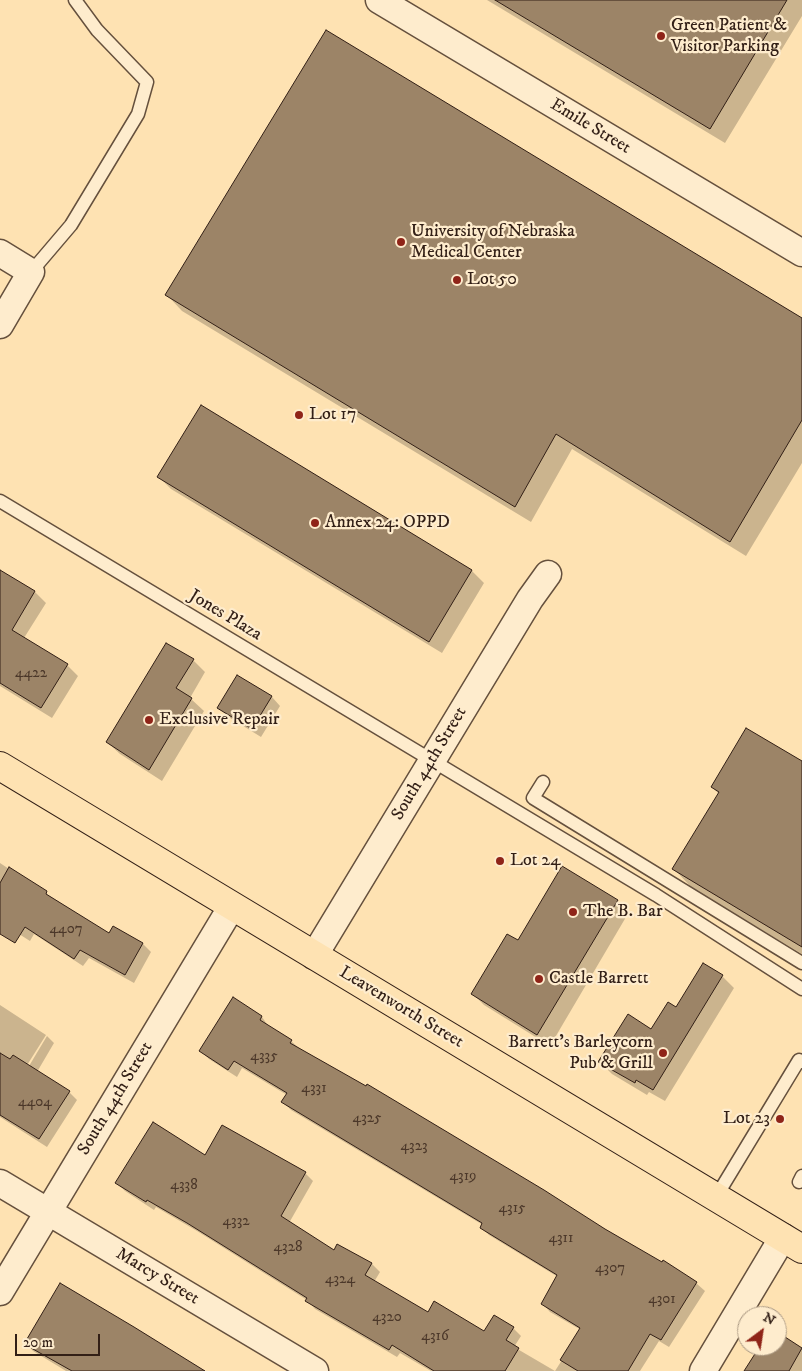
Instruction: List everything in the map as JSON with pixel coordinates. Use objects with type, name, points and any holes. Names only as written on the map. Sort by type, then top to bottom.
[{"type":"main road","name":"Leavenworth Street","points":[[0,766],[793,1243]]},
{"type":"street","name":"Emile Street","points":[[379,0],[802,253]]},
{"type":"street","points":[[0,253],[31,272],[0,325]]},
{"type":"street","name":"South 44th Street","points":[[314,956],[530,599],[548,574]]},
{"type":"street","name":"South 44th Street","points":[[0,1292],[232,906]]},
{"type":"street","name":"Marcy Street","points":[[0,1183],[314,1371]]},
{"type":"street","points":[[702,1371],[793,1243]]},
{"type":"lane","points":[[31,272],[75,218],[138,114],[147,82],[97,30],[75,0]]},
{"type":"lane","name":"Jones Plaza","points":[[0,501],[656,895],[802,990]]},
{"type":"lane","points":[[542,782],[533,798],[802,963]]},
{"type":"lane","points":[[716,1197],[799,1060],[802,1062]]},
{"type":"building","name":"Green Patient & Visitor Parking","points":[[495,0],[787,0],[710,129]]},
{"type":"building","name":"Lot 50","points":[[326,30],[802,318],[802,420],[730,542],[556,434],[515,507],[165,295]]},
{"type":"building","name":"Annex 24: OPPD","points":[[201,405],[472,570],[429,642],[157,477]]},
{"type":"building","points":[[0,570],[35,591],[12,630],[68,664],[41,708],[0,683]]},
{"type":"building","name":"Exclusive Repair","points":[[166,643],[194,659],[176,688],[192,698],[149,770],[106,742]]},
{"type":"building","points":[[237,675],[272,696],[252,729],[217,708]]},
{"type":"building","points":[[746,728],[802,761],[802,947],[672,869],[719,792],[711,787]]},
{"type":"building","points":[[562,866],[618,900],[537,1035],[471,994],[507,934],[518,940]]},
{"type":"building","points":[[9,867],[47,891],[46,894],[109,933],[113,926],[143,943],[125,975],[80,950],[74,959],[25,927],[15,943],[0,934],[0,883]]},
{"type":"building","points":[[703,963],[723,975],[653,1090],[636,1080],[635,1083],[598,1062],[628,1014],[651,1029],[668,1002],[676,1007]]},
{"type":"building","points":[[233,997],[262,1016],[260,1020],[292,1040],[290,1043],[366,1086],[367,1084],[544,1190],[605,1229],[662,1262],[663,1260],[697,1282],[661,1340],[650,1334],[628,1371],[578,1371],[560,1360],[580,1328],[541,1304],[557,1275],[480,1228],[482,1223],[281,1102],[287,1093],[234,1061],[228,1070],[199,1051]]},
{"type":"building","points":[[0,1053],[10,1059],[13,1055],[70,1091],[39,1139],[0,1115]]},
{"type":"building","points":[[153,1122],[205,1155],[222,1125],[306,1172],[281,1216],[334,1250],[337,1244],[372,1263],[365,1275],[428,1312],[434,1301],[484,1331],[494,1315],[514,1327],[506,1340],[519,1348],[505,1371],[434,1371],[392,1345],[389,1350],[305,1301],[307,1298],[187,1223],[147,1200],[146,1202],[115,1183]]},
{"type":"building","points":[[60,1283],[205,1371],[72,1371],[24,1344]]},
{"type":"building","points":[[787,1338],[802,1348],[789,1371],[744,1371],[754,1356],[787,1356]]},
{"type":"place","name":"Green Patient & Visitor Parking","points":[[661,36]]},
{"type":"place","name":"University of Nebraska Medical Center","points":[[401,242]]},
{"type":"place","name":"Lot 50","points":[[457,280]]},
{"type":"place","name":"Lot 17","points":[[299,415]]},
{"type":"place","name":"Annex 24: OPPD","points":[[315,523]]},
{"type":"place","name":"Exclusive Repair","points":[[149,720]]},
{"type":"place","name":"Lot 24","points":[[500,861]]},
{"type":"place","name":"The B. Bar","points":[[573,912]]},
{"type":"place","name":"Castle Barrett","points":[[539,979]]},
{"type":"place","name":"Barrett's Barleycorn Pub & Grill","points":[[663,1053]]},
{"type":"place","name":"Lot 23","points":[[780,1119]]}]
